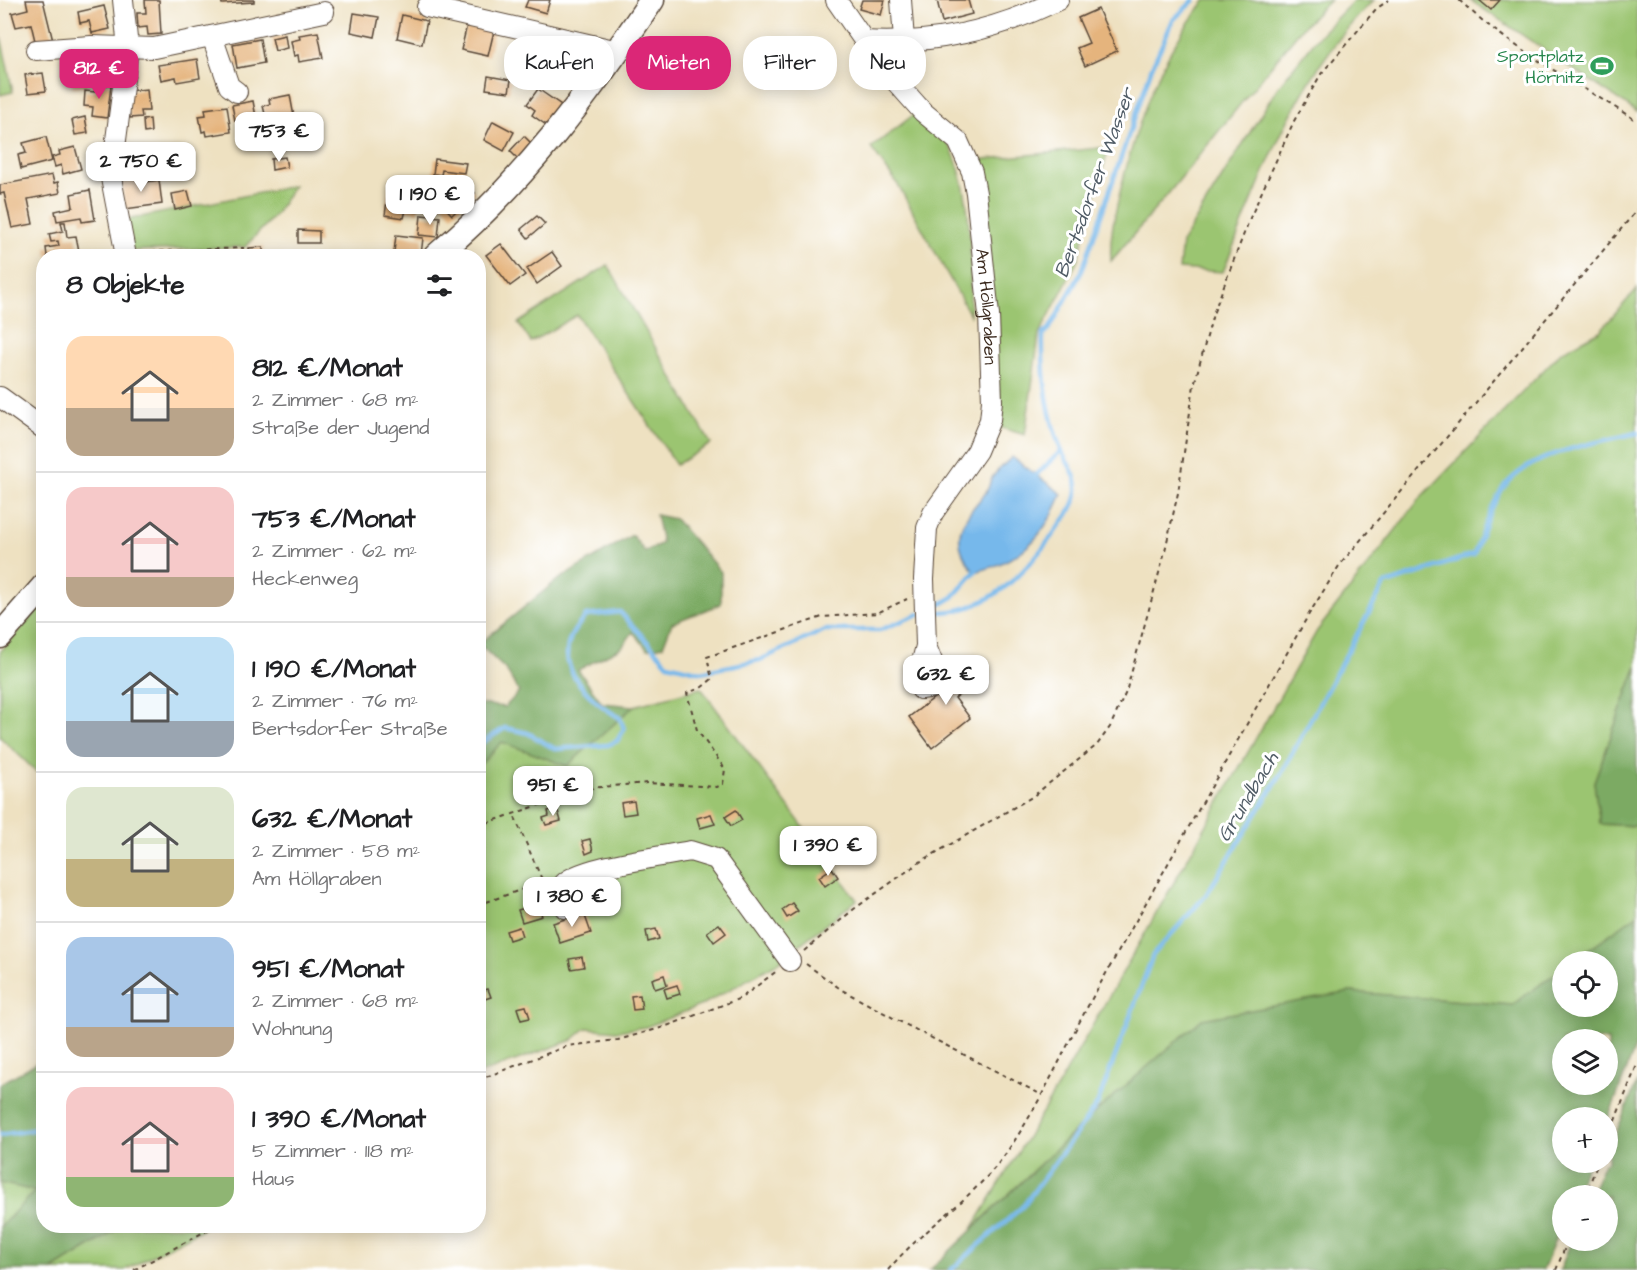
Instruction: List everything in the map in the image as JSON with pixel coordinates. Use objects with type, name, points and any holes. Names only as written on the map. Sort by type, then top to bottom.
[{"type":"main road","points":[[444,249],[496,202],[536,160],[618,51],[652,0]]},
{"type":"main road","points":[[0,636],[36,595]]},
{"type":"street","points":[[123,0],[128,48],[111,178],[125,249]]},
{"type":"street","name":"Am Höllgraben","points":[[836,0],[861,36]]},
{"type":"street","points":[[901,0],[904,36]]},
{"type":"street","points":[[926,38],[962,35],[1015,9],[1058,0]]},
{"type":"street","points":[[427,7],[618,51]]},
{"type":"street","points":[[36,50],[91,46],[154,48],[324,12]]},
{"type":"street","points":[[212,36],[230,86],[237,92]]},
{"type":"street","name":"Am Höllgraben","points":[[903,90],[923,112],[958,141],[972,172],[989,315],[992,376],[990,420],[977,451],[933,513],[927,528],[924,579],[926,646]]},
{"type":"street","points":[[0,397],[36,423]]},
{"type":"street","points":[[565,908],[561,891],[564,883],[572,876],[608,866],[690,851],[701,853],[716,859],[794,958]]},
{"type":"path","points":[[486,1077],[567,1046],[618,1040],[664,1027],[741,998],[854,909],[920,862],[1032,797],[1097,745],[1110,727],[1126,692],[1164,555],[1178,493],[1186,423],[1200,365],[1214,314],[1246,229],[1294,121],[1321,74],[1376,9],[1389,0]]},
{"type":"path","points":[[1459,0],[1489,27],[1637,121]]},
{"type":"path","points":[[888,1270],[909,1245],[978,1187],[1004,1156],[1043,1095],[1086,1009],[1309,614],[1340,566],[1637,210]]},
{"type":"path","points":[[227,249],[244,248]]},
{"type":"path","points":[[486,823],[589,788],[648,783],[717,787],[723,784],[724,769],[697,730],[687,693],[701,688],[712,680],[707,657],[822,617],[877,614],[908,598],[924,579]]},
{"type":"path","points":[[486,902],[543,882],[513,813]]},
{"type":"path","points":[[794,958],[842,990],[1043,1095]]},
{"type":"path","points":[[1618,1113],[1637,1065]]},
{"type":"path","points":[[134,1270],[202,1233]]},
{"type":"path","points":[[1556,1270],[1564,1251]]},
{"type":"green space","points":[[1206,0],[1330,0],[1301,29],[1111,261],[1115,213],[1144,110],[1176,42]]},
{"type":"green space","points":[[1354,0],[1374,0],[1323,60],[1302,93],[1268,163],[1223,272],[1179,269],[1182,242],[1278,87],[1318,37]]},
{"type":"green space","name":"Sportplatz Hörnitz","points":[[1470,0],[1637,0],[1637,112]]},
{"type":"green space","points":[[0,32],[13,92],[0,95]]},
{"type":"green space","points":[[916,113],[949,145],[963,184],[969,228],[970,315],[898,185],[871,148]]},
{"type":"green space","points":[[1109,147],[1077,262],[1039,335],[1025,435],[992,425],[975,160]]},
{"type":"green space","points":[[293,186],[276,214],[245,247],[126,249],[121,221]]},
{"type":"green space","points":[[608,265],[711,444],[676,465],[577,315],[531,342],[518,323]]},
{"type":"green space","points":[[1637,289],[1637,666],[1594,782],[1600,824],[1637,826],[1637,915],[1586,951],[1552,951],[1552,976],[1512,1005],[1350,992],[1084,1122],[972,1229],[1058,1086],[1317,631],[1419,500],[1561,352],[1600,331]]},
{"type":"green space","points":[[656,515],[675,519],[721,572],[721,604],[672,623],[663,646],[647,649],[633,632],[622,647],[578,670],[602,703],[634,706],[567,766],[502,742],[486,759],[486,705],[505,707],[519,692],[506,670],[486,651],[486,638],[556,581],[632,535],[645,552],[662,543]]},
{"type":"green space","points":[[36,612],[36,771],[0,737],[0,652]]},
{"type":"green space","points":[[1637,666],[1637,826],[1600,824],[1594,782]]},
{"type":"green space","points":[[701,688],[857,900],[799,945],[787,947],[781,961],[702,1005],[646,1027],[616,1031],[586,1028],[572,1040],[486,1071],[486,759],[502,742],[567,766],[634,706]]},
{"type":"green space","points":[[1637,915],[1637,1042],[1618,1092],[1618,1029],[1552,1029],[1552,1095],[1617,1095],[1613,1107],[1552,1107],[1552,1173],[1583,1173],[1578,1185],[1552,1185],[1552,1248],[1543,1270],[930,1270],[1084,1122],[1202,1019],[1350,992],[1512,1005],[1552,976],[1552,1017],[1618,1017],[1618,951],[1586,951]]},
{"type":"green space","points":[[36,1063],[36,1233],[112,1233],[52,1270],[0,1270],[0,1227],[35,1191],[0,1183],[0,1084]]},
{"type":"green space","points":[[1637,1082],[1637,1270],[1560,1270],[1567,1251],[1618,1251],[1618,1185],[1594,1185],[1600,1173],[1618,1173],[1618,1128]]},
{"type":"green space","points":[[0,1183],[36,1191],[0,1227]]},
{"type":"green space","points":[[112,1233],[195,1233],[125,1270],[52,1270]]},
{"type":"water","points":[[1012,457],[1062,494],[1047,523],[1029,545],[1005,561],[975,572],[962,551],[960,532],[963,523],[987,491],[992,478]]},
{"type":"building","points":[[26,0],[43,0],[53,41],[36,45],[31,24],[16,27],[12,13],[28,9]]},
{"type":"building","points":[[145,0],[159,0],[161,34],[148,35],[147,27],[138,28],[137,13],[146,13]]},
{"type":"building","points":[[221,0],[254,0],[254,2],[222,4]]},
{"type":"building","points":[[528,0],[550,0],[546,13],[525,7]]},
{"type":"building","points":[[862,0],[885,0],[881,15],[859,9]]},
{"type":"building","points":[[937,0],[968,0],[972,14],[942,22]]},
{"type":"building","points":[[1479,0],[1500,0],[1491,10]]},
{"type":"building","points":[[104,6],[110,29],[92,33],[89,21],[80,23],[78,12]]},
{"type":"building","points":[[1098,9],[1117,51],[1085,66],[1077,48],[1089,43],[1078,18]]},
{"type":"building","points":[[354,13],[379,17],[375,37],[351,32]]},
{"type":"building","points":[[402,15],[427,21],[422,44],[397,38]]},
{"type":"building","points":[[467,25],[494,31],[488,56],[461,50]]},
{"type":"building","points":[[318,32],[323,58],[299,62],[298,55],[294,56],[291,41],[300,39],[299,35]]},
{"type":"building","points":[[285,35],[287,48],[275,51],[272,38]]},
{"type":"building","points":[[260,39],[264,63],[237,68],[233,44]]},
{"type":"building","points":[[78,50],[97,50],[97,69],[87,69],[87,87],[72,87],[73,69],[78,69]]},
{"type":"building","points":[[197,59],[200,78],[177,82],[176,77],[161,80],[158,65]]},
{"type":"building","points":[[43,73],[46,91],[28,93],[25,75]]},
{"type":"building","points":[[488,76],[504,79],[504,90],[509,90],[509,92],[486,89]]},
{"type":"building","points":[[96,84],[111,85],[107,118],[92,116],[93,107],[84,106],[85,91],[95,92]]},
{"type":"building","points":[[147,89],[149,111],[141,111],[142,117],[130,118],[127,91]]},
{"type":"building","points":[[539,90],[564,107],[549,127],[532,115],[535,110],[527,104]]},
{"type":"building","points":[[290,95],[295,122],[271,127],[270,122],[267,122],[263,106],[270,104],[269,99]]},
{"type":"building","points":[[253,101],[256,117],[250,118],[252,131],[245,132],[243,120],[235,121],[232,105]]},
{"type":"building","points":[[227,106],[231,132],[207,136],[206,131],[202,132],[199,116],[206,115],[205,109]]},
{"type":"building","points":[[85,117],[88,133],[75,135],[72,120]]},
{"type":"building","points":[[150,119],[151,132],[144,133],[143,120]]},
{"type":"building","points":[[493,121],[514,132],[504,151],[484,140]]},
{"type":"building","points":[[524,136],[534,146],[520,161],[510,151]]},
{"type":"building","points":[[46,137],[52,161],[21,169],[18,155],[26,153],[23,143]]},
{"type":"building","points":[[75,147],[81,169],[63,174],[61,165],[55,167],[52,157],[60,155],[59,151]]},
{"type":"building","points":[[285,157],[287,167],[272,170],[271,159]]},
{"type":"building","points":[[435,159],[466,163],[464,173],[442,170],[441,175],[433,174]]},
{"type":"building","points":[[52,175],[54,183],[58,182],[60,193],[28,199],[33,224],[12,228],[4,193],[0,194],[0,185]]},
{"type":"building","points":[[458,175],[475,193],[452,215],[441,203],[447,198],[437,187],[449,177],[452,180]]},
{"type":"building","points":[[145,176],[146,182],[159,180],[162,204],[125,209],[121,179]]},
{"type":"building","points":[[389,187],[420,193],[418,212],[406,210],[404,218],[385,215]]},
{"type":"building","points":[[90,190],[95,220],[82,222],[81,217],[57,221],[55,211],[73,207],[71,194]]},
{"type":"building","points":[[188,191],[192,206],[175,210],[172,194]]},
{"type":"building","points":[[421,215],[440,217],[438,237],[419,235]]},
{"type":"building","points":[[537,216],[545,224],[528,238],[521,229]]},
{"type":"building","points":[[61,222],[65,222],[67,237],[76,236],[79,249],[46,249],[59,246],[58,241],[51,242],[49,234],[63,231]]},
{"type":"building","points":[[298,230],[319,231],[319,243],[298,243]]},
{"type":"building","points":[[396,235],[423,238],[422,249],[394,249]]},
{"type":"building","points":[[501,244],[525,275],[510,286],[486,255]]},
{"type":"building","points":[[552,252],[562,266],[537,284],[527,269]]},
{"type":"building","points":[[970,659],[983,677],[955,698],[970,718],[932,748],[909,717],[943,691],[938,684]]},
{"type":"building","points":[[553,782],[555,791],[544,794],[541,785]]},
{"type":"building","points":[[634,801],[636,813],[623,815],[621,803]]},
{"type":"building","points":[[557,808],[561,821],[546,825],[543,818],[549,816],[548,811]]},
{"type":"building","points":[[736,810],[742,820],[731,826],[725,817]]},
{"type":"building","points":[[711,814],[715,824],[700,828],[697,818]]},
{"type":"building","points":[[807,834],[818,847],[803,858],[793,844]]},
{"type":"building","points":[[590,839],[593,851],[586,854],[582,841]]},
{"type":"building","points":[[832,868],[838,877],[825,886],[819,877]]},
{"type":"building","points":[[792,903],[798,911],[787,918],[782,910]]},
{"type":"building","points":[[538,904],[542,916],[522,922],[518,910]]},
{"type":"building","points":[[584,913],[591,933],[560,943],[553,923]]},
{"type":"building","points":[[719,924],[726,933],[714,942],[707,932]]},
{"type":"building","points":[[519,927],[522,936],[509,940],[506,931]]},
{"type":"building","points":[[656,929],[659,939],[648,942],[646,931]]},
{"type":"building","points":[[582,957],[584,967],[571,969],[569,959]]},
{"type":"building","points":[[664,975],[667,985],[655,989],[652,979]]},
{"type":"building","points":[[677,985],[680,994],[667,998],[664,989]]},
{"type":"building","points":[[488,989],[491,997],[486,999],[486,990]]},
{"type":"building","points":[[640,995],[642,1009],[633,1010],[631,996]]},
{"type":"building","points":[[526,1006],[530,1018],[521,1020],[517,1008]]},
{"type":"waterway","name":"Bertsdorfer Wasser","points":[[931,612],[970,607],[1003,589],[1031,563],[1073,506],[1077,494],[1077,483],[1061,450],[1052,422],[1043,363],[1043,334],[1050,328],[1082,271],[1152,67],[1173,20],[1194,0]]},
{"type":"waterway","name":"Grundbach","points":[[951,1270],[1023,1206],[1097,1105],[1153,955],[1206,895],[1281,774],[1384,585],[1474,554],[1497,498],[1514,477],[1528,466],[1583,445],[1637,433]]},
{"type":"waterway","name":"Bertsdorfer Wasser","points":[[1033,478],[1061,451]]},
{"type":"waterway","name":"Bertsdorfer Wasser","points":[[929,611],[953,597],[979,567]]},
{"type":"waterway","name":"Bertsdorfer Wasser","points":[[486,740],[505,728],[528,733],[555,749],[608,745],[617,741],[624,729],[620,718],[590,696],[573,675],[569,663],[567,651],[570,639],[586,616],[620,612],[668,664],[701,672],[760,660],[825,630],[880,630],[919,614]]},
{"type":"waterway","name":"Bertsdorfer Wasser","points":[[0,1135],[36,1129]]},
{"type":"place","name":"Sportplatz Hörnitz","points":[[1602,66]]}]
